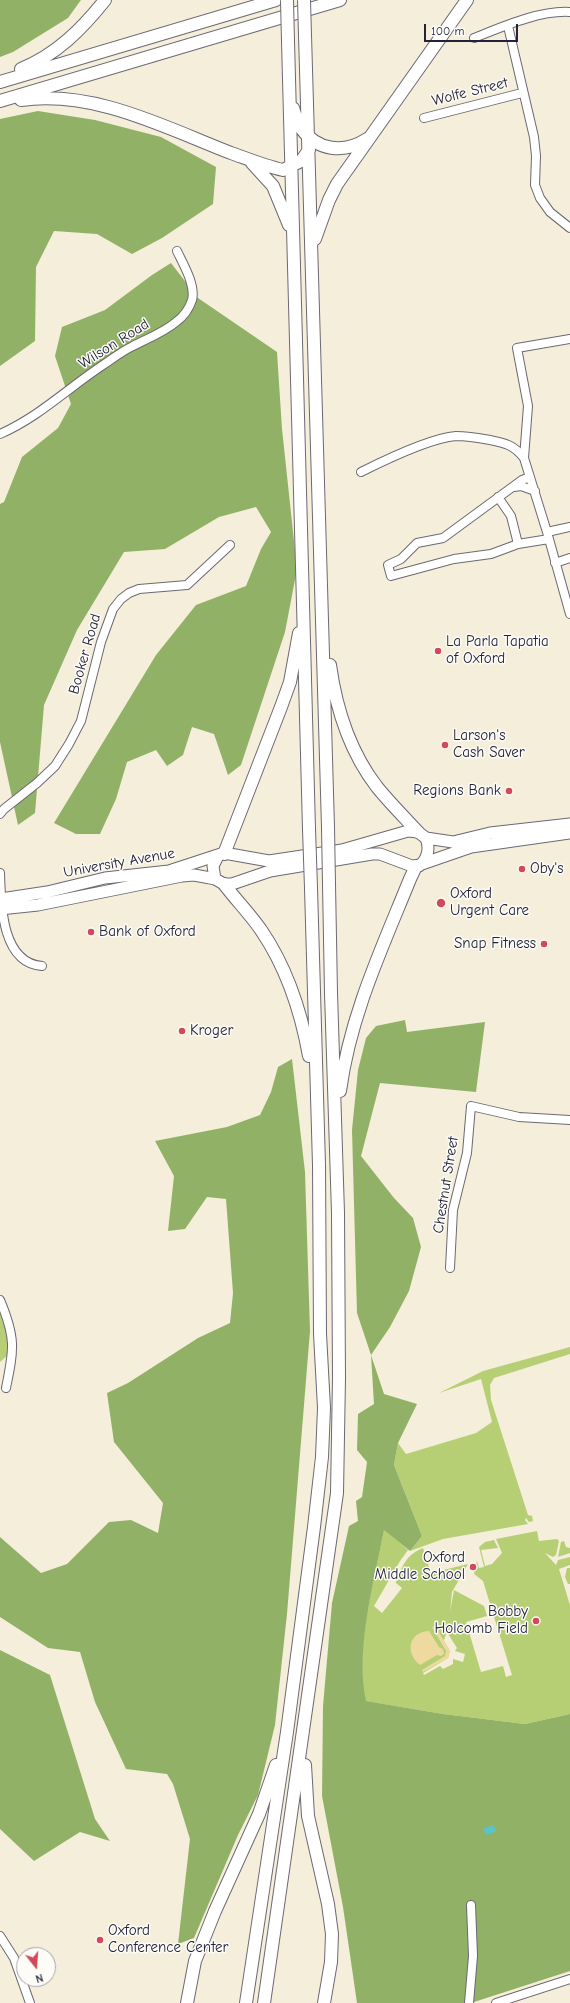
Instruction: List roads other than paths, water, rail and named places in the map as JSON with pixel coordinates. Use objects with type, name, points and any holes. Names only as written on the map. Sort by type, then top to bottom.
[{"type":"highway","points":[[0,77],[30,66],[66,43],[90,20],[105,0]]},
{"type":"highway","points":[[0,82],[276,0]]},
{"type":"highway","points":[[246,2003],[286,1732],[314,1527],[322,1457],[324,1415],[287,0]]},
{"type":"highway","points":[[264,2003],[337,1493],[339,1378],[336,1126],[331,994],[328,827],[304,0]]},
{"type":"highway","points":[[0,101],[340,0]]},
{"type":"highway","points":[[313,279],[316,238],[329,200],[337,184],[467,0]]},
{"type":"highway","points":[[289,85],[292,107],[300,127],[308,137],[327,148],[338,150],[358,145],[371,137]]},
{"type":"highway","points":[[0,104],[43,99],[88,102],[129,113],[245,158],[283,170],[301,161],[309,150]]},
{"type":"highway","points":[[245,158],[256,166],[273,186],[287,219],[293,242]]},
{"type":"highway","points":[[221,855],[290,682],[299,633],[302,586]]},
{"type":"highway","points":[[322,630],[338,704],[353,746],[376,785],[422,835]]},
{"type":"highway","points":[[336,1126],[347,1047],[357,1011],[410,879],[418,866]]},
{"type":"highway","points":[[220,882],[260,930],[277,957],[290,985],[300,1010],[306,1036],[316,1098]]},
{"type":"highway","points":[[305,1725],[305,1787],[308,1816],[328,1904],[332,1934],[331,1962],[324,2003]]},
{"type":"highway","points":[[186,2003],[195,1961],[215,1911],[259,1814],[286,1732]]},
{"type":"main road","name":"University Avenue","points":[[1,904],[105,878],[169,871],[221,855],[269,861],[342,850],[399,833],[422,835],[453,842],[490,833],[570,824]]},
{"type":"main road","points":[[418,866],[471,847],[570,833]]},
{"type":"main road","points":[[418,866],[426,858],[428,843],[422,835]]},
{"type":"main road","name":"University Avenue","points":[[1,904],[38,905],[182,876],[194,875],[220,882],[241,882],[270,871],[372,854],[380,854],[412,866],[418,866]]},
{"type":"main road","points":[[220,882],[213,866],[221,855]]},
{"type":"street","points":[[474,38],[539,15],[557,11],[570,12]]},
{"type":"street","points":[[508,26],[522,93],[534,137],[536,156],[535,185],[540,198],[550,212],[570,228]]},
{"type":"street","name":"Wolfe Street","points":[[424,118],[522,93]]},
{"type":"street","name":"Wilson Road","points":[[0,434],[34,416],[94,371],[130,347],[155,335],[182,317],[192,299],[192,288],[177,252]]},
{"type":"street","points":[[570,339],[516,348],[528,406],[524,458],[535,491],[570,614]]},
{"type":"street","points":[[361,472],[390,458],[455,436],[482,438],[511,445],[524,458]]},
{"type":"street","points":[[530,477],[522,480],[443,538],[417,544],[401,559],[388,565],[391,576],[454,559],[491,554],[518,544],[548,536],[570,527]]},
{"type":"street","points":[[514,487],[521,486],[535,491]]},
{"type":"street","points":[[498,497],[511,516],[518,544]]},
{"type":"street","name":"Booker Road","points":[[0,814],[55,766],[69,744],[81,721],[101,642],[113,609],[121,599],[129,593],[139,589],[187,585],[230,545]]},
{"type":"street","points":[[555,563],[570,558]]},
{"type":"street","points":[[0,873],[1,904],[5,926],[15,951],[35,965],[42,966]]},
{"type":"street","name":"Chestnut Street","points":[[450,1268],[454,1210],[467,1153],[471,1106],[519,1117],[570,1120]]},
{"type":"street","points":[[0,1300],[13,1338],[13,1350],[6,1388]]},
{"type":"street","points":[[468,2003],[473,1956],[470,1905]]},
{"type":"street","points":[[0,1936],[14,1958],[30,2003]]},
{"type":"street","points":[[496,2003],[570,1980]]},
{"type":"water","points":[[493,1825],[496,1831],[486,1835],[483,1829]]},
{"type":"place","name":"La Parla Tapatia of Oxford","points":[[438,651]]},
{"type":"place","name":"Larson's Cash Saver","points":[[445,745]]},
{"type":"place","name":"Regions Bank","points":[[509,791]]},
{"type":"place","name":"Oby's","points":[[522,869]]},
{"type":"place","name":"Oxford Urgent Care","points":[[441,903]]},
{"type":"place","name":"Bank of Oxford","points":[[91,932]]},
{"type":"place","name":"Snap Fitness","points":[[544,944]]},
{"type":"place","name":"Kroger","points":[[182,1031]]},
{"type":"place","name":"Oxford Middle School","points":[[473,1567]]},
{"type":"place","name":"Bobby Holcomb Field","points":[[536,1621]]},
{"type":"place","name":"Oxford Conference Center","points":[[100,1940]]}]
